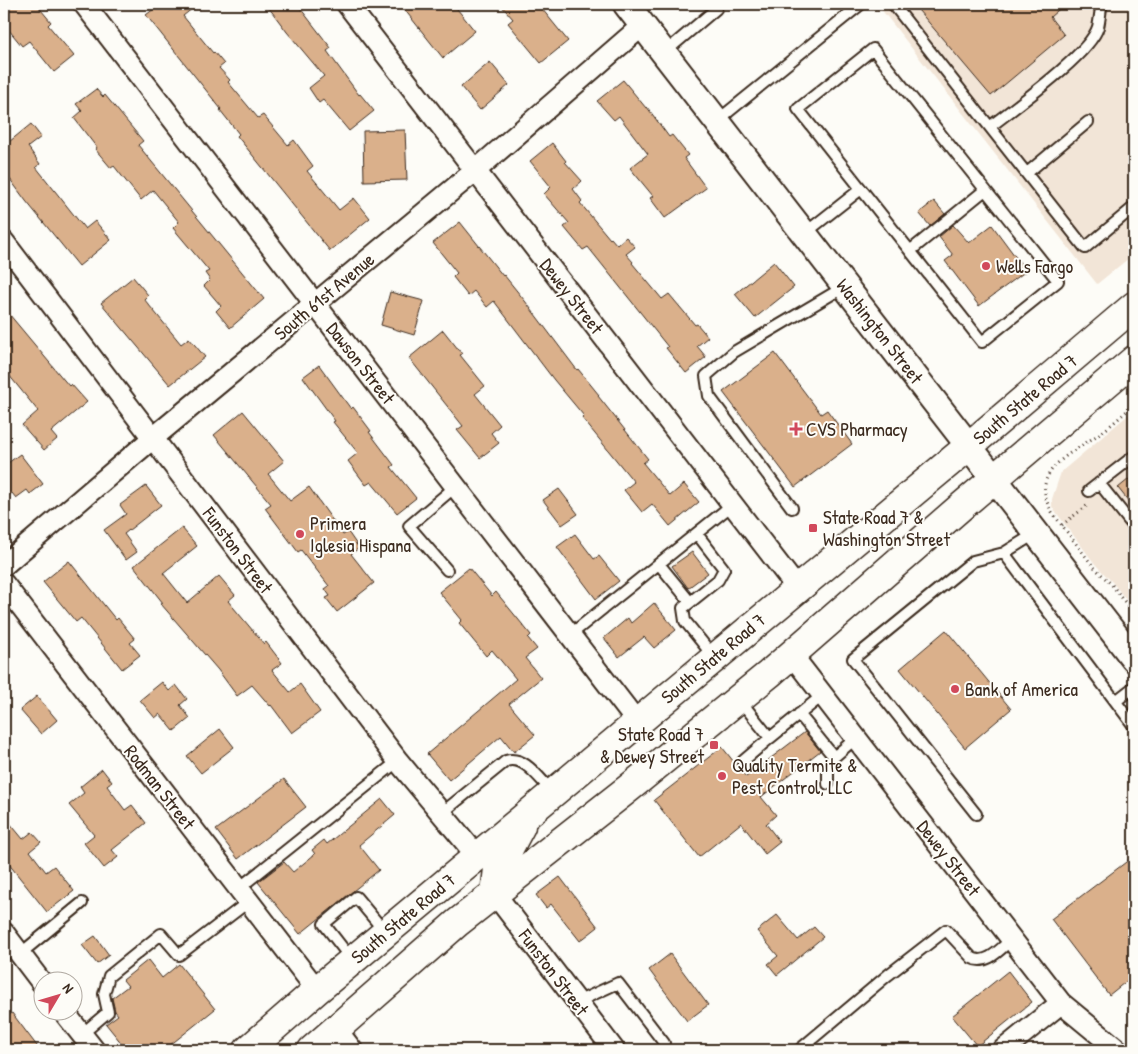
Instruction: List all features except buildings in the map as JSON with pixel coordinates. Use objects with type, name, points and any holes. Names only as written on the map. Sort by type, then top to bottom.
[{"type":"main road","name":"South State Road 7","points":[[248,1050],[552,792],[969,446],[1134,306]]},
{"type":"main road","name":"South State Road 7","points":[[312,1050],[344,1040],[458,924],[629,788],[791,654],[1134,360]]},
{"type":"main road","points":[[495,894],[498,869],[527,814]]},
{"type":"main road","points":[[458,924],[463,890],[477,856]]},
{"type":"street","name":"Dawson Street","points":[[84,4],[637,722]]},
{"type":"street","name":"Dewey Street","points":[[347,4],[797,588]]},
{"type":"street","name":"Washington Street","points":[[626,4],[1134,658]]},
{"type":"street","name":"South 61st Avenue","points":[[4,565],[153,438],[475,171],[643,24]]},
{"type":"street","name":"Funston Street","points":[[4,242],[398,760],[477,856]]},
{"type":"street","name":"Rodman Street","points":[[4,584],[317,990]]},
{"type":"street","name":"Dewey Street","points":[[791,654],[1062,1003],[1118,1050]]},
{"type":"street","name":"Funston Street","points":[[495,894],[614,1050]]},
{"type":"street","points":[[4,933],[34,972]]},
{"type":"street","points":[[1003,1050],[1062,1003]]},
{"type":"street","points":[[72,1022],[94,1050]]},
{"type":"lane","points":[[718,121],[861,4]]},
{"type":"lane","points":[[893,4],[1086,248],[1134,208]]},
{"type":"lane","points":[[990,126],[1062,69],[1088,44],[1098,28],[1102,4]]},
{"type":"lane","points":[[664,53],[716,9]]},
{"type":"lane","points":[[873,49],[985,190],[1058,281],[982,342],[798,109],[873,49]]},
{"type":"lane","points":[[1026,172],[1088,122]]},
{"type":"lane","points":[[804,234],[861,189]]},
{"type":"lane","points":[[910,251],[985,190]]},
{"type":"lane","points":[[792,508],[709,396],[706,376],[734,352],[845,287]]},
{"type":"lane","points":[[1089,491],[1102,487],[1134,456]]},
{"type":"lane","points":[[447,570],[409,526],[456,486]]},
{"type":"lane","points":[[1102,487],[1134,527]]},
{"type":"lane","points":[[570,635],[733,504]]},
{"type":"lane","points":[[976,814],[853,659],[973,561],[1004,553],[1036,533]]},
{"type":"lane","points":[[697,534],[724,569],[718,580],[683,608],[685,621],[714,657]]},
{"type":"lane","points":[[1004,553],[1134,726]]},
{"type":"lane","points":[[659,564],[690,602]]},
{"type":"lane","points":[[1116,701],[1134,687]]},
{"type":"lane","points":[[743,761],[823,695]]},
{"type":"lane","points":[[738,698],[770,738]]},
{"type":"lane","points":[[799,714],[834,757]]},
{"type":"lane","points":[[828,784],[828,769],[834,757],[856,738]]},
{"type":"lane","points":[[442,813],[506,761],[512,759],[524,763],[552,792]]},
{"type":"lane","points":[[82,1034],[108,1012],[104,994],[110,976],[161,934],[179,955],[243,895],[398,760]]},
{"type":"lane","points":[[352,960],[324,924],[356,897],[385,933]]},
{"type":"lane","points":[[20,954],[82,903]]},
{"type":"lane","points":[[799,1050],[888,975],[946,930],[972,958],[978,961],[985,960],[1012,939]]},
{"type":"lane","points":[[577,1002],[618,983],[664,1043]]},
{"type":"path","points":[[1129,409],[1134,415]]},
{"type":"path","points":[[1062,525],[1102,487]]},
{"type":"shaded area","points":[[877,4],[1134,4],[1134,254],[1097,284]]},
{"type":"shaded area","points":[[1134,410],[1134,610],[1095,564],[1052,507],[1052,499],[1061,472]]},
{"type":"place","name":"Wells Fargo","points":[[986,266]]},
{"type":"place","name":"CVS Pharmacy","points":[[796,429]]},
{"type":"place","name":"State Road 7 & Washington Street","points":[[813,528]]},
{"type":"place","name":"Primera Iglesia Hispana","points":[[300,534]]},
{"type":"place","name":"Bank of America","points":[[955,689]]},
{"type":"place","name":"State Road 7 & Dewey Street","points":[[714,745]]},
{"type":"place","name":"Quality Termite & Pest Control, LLC","points":[[722,776]]}]
